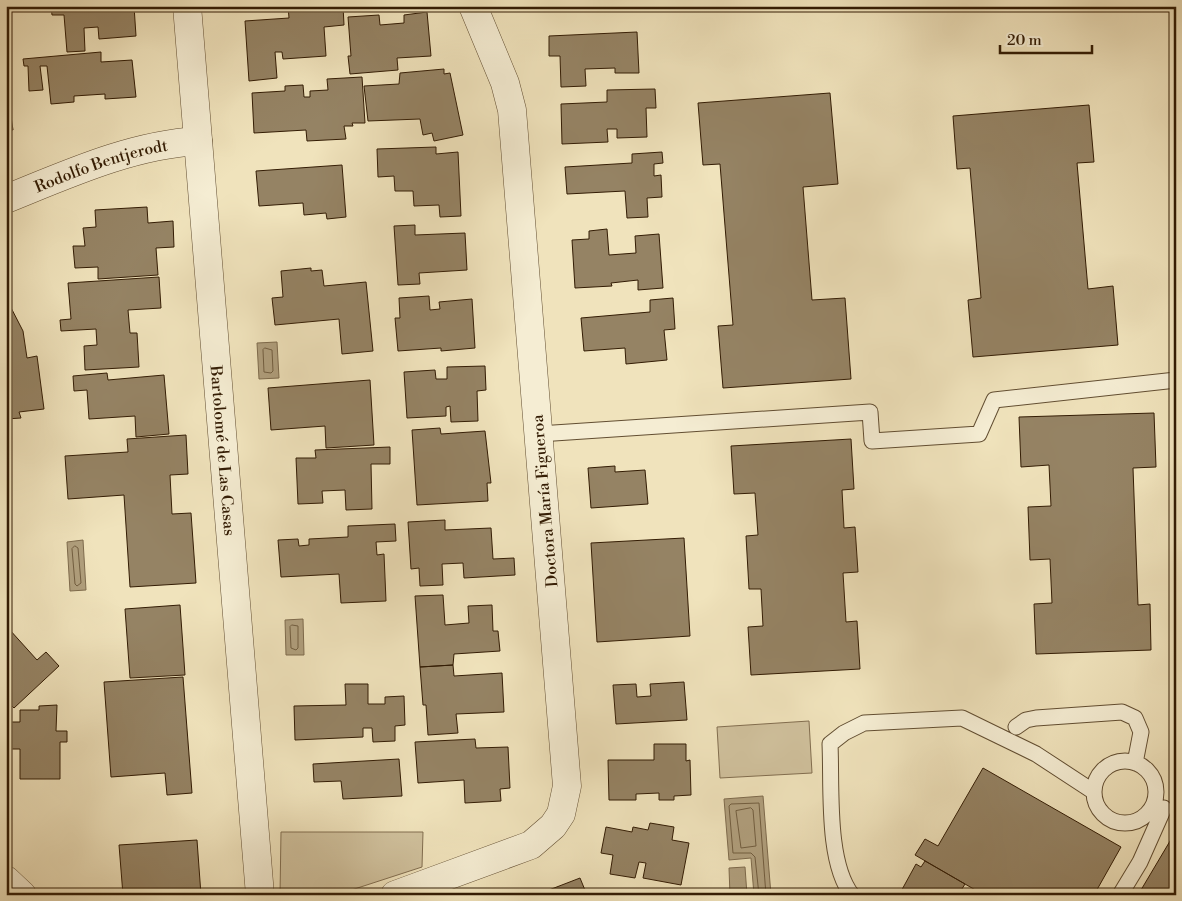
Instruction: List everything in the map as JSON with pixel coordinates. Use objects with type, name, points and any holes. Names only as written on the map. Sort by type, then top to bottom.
[{"type":"street","name":"Bartolomé de Las Casas","points":[[187,6],[260,895]]},
{"type":"street","name":"Doctora María Figueroa","points":[[395,895],[530,845],[554,826],[566,800],[567,786],[512,110],[505,83],[473,6]]},
{"type":"street","name":"Rodolfo Bentjerodt","points":[[6,199],[129,152],[171,143],[198,141]]},
{"type":"street","points":[[6,880],[22,895]]},
{"type":"lane","points":[[539,434],[870,412],[872,442],[980,434],[994,400],[1176,380]]},
{"type":"lane","points":[[1016,727],[1026,720],[1036,718],[1122,712],[1135,718],[1140,732],[1135,763]]},
{"type":"lane","points":[[852,895],[845,886],[835,858],[830,744],[844,733],[864,723],[962,718],[1036,754],[1094,792]]},
{"type":"lane","points":[[1116,762],[1135,763],[1150,774],[1156,793],[1165,807],[1149,812],[1141,819],[1130,823],[1120,823],[1110,819],[1101,812],[1096,803],[1094,792],[1100,774],[1116,762]]},
{"type":"lane","points":[[1120,895],[1140,862],[1165,807]]},
{"type":"shaded area","points":[[809,721],[812,773],[720,778],[717,727]]},
{"type":"shaded area","points":[[281,832],[423,832],[422,867],[336,895],[280,895]]},
{"type":"water","points":[[277,342],[279,378],[259,379],[257,343]]},
{"type":"water","points":[[83,540],[86,590],[70,591],[67,542]]},
{"type":"water","points":[[303,619],[304,655],[286,655],[285,620]]},
{"type":"water","points":[[763,796],[771,895],[754,895],[751,858],[729,860],[724,799]]},
{"type":"water","points":[[745,867],[747,895],[730,895],[729,868]]},
{"type":"building","points":[[51,6],[134,6],[136,36],[99,39],[98,27],[84,28],[85,51],[67,52],[64,15],[52,15]]},
{"type":"building","points":[[288,6],[343,6],[344,25],[324,27],[326,56],[283,59],[282,52],[275,52],[277,78],[249,81],[245,21],[289,18]]},
{"type":"building","points":[[693,6],[724,6],[724,11],[693,10]]},
{"type":"building","points":[[427,12],[431,56],[397,58],[398,70],[350,74],[348,56],[351,56],[348,17],[379,15],[380,25],[404,23],[404,15]]},
{"type":"building","points":[[637,32],[639,73],[615,73],[615,68],[585,69],[586,86],[561,87],[560,56],[549,56],[549,36]]},
{"type":"building","points":[[101,52],[101,62],[132,60],[136,97],[105,99],[105,94],[74,96],[74,102],[51,104],[47,66],[40,66],[43,90],[29,91],[28,66],[24,66],[23,59]]},
{"type":"building","points":[[444,69],[444,74],[450,73],[463,135],[434,141],[432,133],[423,135],[420,119],[368,121],[364,86],[399,84],[400,73]]},
{"type":"building","points":[[362,77],[365,123],[352,123],[353,126],[344,126],[346,139],[307,141],[306,130],[254,133],[252,93],[285,91],[285,86],[303,85],[304,97],[310,97],[310,91],[328,90],[327,79]]},
{"type":"building","points":[[6,84],[13,130],[6,130]]},
{"type":"building","points":[[655,89],[656,108],[646,108],[647,137],[617,138],[617,129],[607,129],[608,142],[562,144],[561,104],[607,102],[607,90]]},
{"type":"building","points":[[830,93],[838,184],[803,187],[812,300],[845,298],[851,379],[723,388],[718,326],[733,325],[720,164],[703,165],[698,103]]},
{"type":"building","points":[[1089,105],[1094,162],[1077,163],[1088,289],[1113,286],[1118,345],[973,357],[968,300],[981,298],[970,168],[957,169],[953,116]]},
{"type":"building","points":[[436,147],[436,154],[458,152],[461,216],[440,217],[439,205],[414,206],[413,191],[395,191],[394,176],[378,177],[377,149]]},
{"type":"building","points":[[662,152],[663,163],[654,164],[654,176],[661,175],[662,197],[647,198],[648,217],[627,218],[625,191],[567,194],[565,167],[632,163],[632,154]]},
{"type":"building","points":[[342,165],[346,217],[327,219],[326,213],[304,215],[303,203],[259,206],[256,171]]},
{"type":"building","points":[[147,207],[148,223],[173,221],[174,247],[156,248],[158,275],[98,279],[98,267],[75,268],[73,246],[85,246],[83,228],[96,227],[95,210]]},
{"type":"building","points":[[415,225],[415,235],[465,233],[467,270],[419,273],[420,284],[398,285],[394,226]]},
{"type":"building","points":[[607,229],[609,255],[636,253],[635,236],[659,234],[663,288],[638,290],[638,280],[611,283],[612,286],[575,288],[572,240],[589,239],[589,231]]},
{"type":"building","points":[[311,268],[311,271],[322,270],[324,286],[366,282],[373,351],[342,354],[339,319],[275,325],[272,298],[283,297],[281,271]]},
{"type":"building","points":[[159,277],[161,308],[128,310],[130,333],[137,333],[139,367],[85,370],[84,346],[97,345],[96,329],[61,331],[60,320],[71,319],[68,283]]},
{"type":"building","points":[[429,296],[430,310],[440,309],[439,302],[472,299],[475,348],[441,351],[441,348],[398,351],[395,318],[400,318],[399,298]]},
{"type":"building","points":[[6,298],[23,331],[27,358],[37,356],[44,409],[19,412],[21,418],[6,419]]},
{"type":"building","points":[[673,298],[675,329],[664,330],[667,360],[626,364],[625,348],[584,351],[581,318],[650,312],[650,300]]},
{"type":"building","points":[[485,366],[486,390],[477,391],[478,421],[451,422],[450,406],[446,407],[446,416],[407,418],[404,372],[435,370],[436,379],[447,379],[447,367]]},
{"type":"building","points":[[107,373],[108,380],[164,375],[169,434],[136,437],[135,416],[89,419],[87,390],[74,391],[73,376]]},
{"type":"building","points":[[370,380],[374,445],[326,448],[325,426],[271,430],[268,388]]},
{"type":"building","points":[[1154,413],[1156,467],[1133,468],[1138,605],[1150,604],[1151,650],[1036,654],[1034,604],[1052,603],[1050,559],[1030,560],[1028,507],[1051,506],[1049,465],[1021,467],[1019,417]]},
{"type":"building","points":[[440,428],[441,434],[485,431],[491,483],[487,483],[488,501],[417,505],[412,430]]},
{"type":"building","points":[[186,435],[188,474],[170,475],[172,514],[191,513],[196,583],[130,587],[124,495],[68,499],[65,456],[128,452],[127,439]]},
{"type":"building","points":[[851,439],[854,489],[842,490],[844,528],[855,527],[858,572],[843,573],[846,622],[857,621],[860,669],[751,675],[748,627],[763,626],[761,589],[749,589],[746,536],[758,535],[755,493],[734,494],[731,446]]},
{"type":"building","points":[[390,447],[390,464],[371,464],[372,509],[346,510],[345,490],[322,491],[323,503],[298,504],[296,458],[316,458],[315,450]]},
{"type":"building","points":[[615,466],[615,472],[645,470],[648,504],[591,508],[588,468]]},
{"type":"building","points":[[445,520],[445,530],[491,528],[493,559],[514,558],[515,575],[464,578],[463,563],[442,564],[443,585],[420,586],[419,568],[411,569],[408,522]]},
{"type":"building","points":[[395,524],[396,541],[376,542],[377,555],[384,554],[386,601],[341,603],[339,574],[281,577],[278,540],[298,539],[299,546],[309,545],[309,539],[348,537],[348,526]]},
{"type":"building","points":[[684,538],[690,636],[597,642],[591,543]]},
{"type":"building","points":[[443,595],[445,625],[469,623],[468,606],[492,605],[493,631],[498,631],[500,651],[454,654],[453,665],[420,667],[415,596]]},
{"type":"building","points":[[180,605],[185,675],[130,678],[125,609]]},
{"type":"building","points":[[9,629],[37,660],[46,652],[59,666],[14,708],[6,700],[6,631]]},
{"type":"building","points":[[453,665],[454,676],[502,673],[504,712],[456,714],[458,733],[428,735],[426,705],[423,705],[420,667]]},
{"type":"building","points":[[183,677],[192,793],[167,795],[165,773],[111,777],[104,682]]},
{"type":"building","points":[[684,682],[687,720],[616,724],[613,685],[636,684],[637,697],[651,696],[650,684]]},
{"type":"building","points":[[345,684],[368,684],[368,704],[385,704],[385,697],[404,696],[405,725],[395,726],[395,741],[373,742],[372,728],[363,728],[363,737],[295,740],[294,706],[346,705]]},
{"type":"building","points":[[57,705],[56,731],[67,731],[67,742],[60,742],[60,779],[20,779],[20,749],[6,749],[6,722],[20,722],[20,710],[39,710],[39,706]]},
{"type":"building","points":[[475,739],[476,748],[508,747],[510,788],[500,789],[501,801],[465,803],[464,780],[418,783],[415,742]]},
{"type":"building","points":[[654,744],[686,744],[686,761],[690,760],[691,795],[674,796],[674,800],[659,800],[659,793],[636,794],[636,800],[609,800],[608,760],[654,760]]},
{"type":"building","points":[[399,759],[402,796],[343,799],[341,781],[314,782],[313,764]]},
{"type":"building","points":[[983,768],[1121,847],[1094,895],[984,895],[915,855],[925,839],[938,846]]},
{"type":"building","points":[[650,823],[674,827],[672,840],[689,843],[681,885],[643,878],[646,863],[639,862],[635,878],[610,874],[613,855],[601,853],[606,827],[632,832],[633,827],[648,830]]},
{"type":"building","points":[[1176,831],[1176,895],[1138,895]]},
{"type":"building","points":[[197,840],[201,895],[153,895],[153,893],[123,895],[119,845]]},
{"type":"building","points":[[925,861],[965,884],[960,892],[965,895],[899,895],[916,864],[921,867]]},
{"type":"building","points":[[580,878],[587,895],[536,895]]}]
